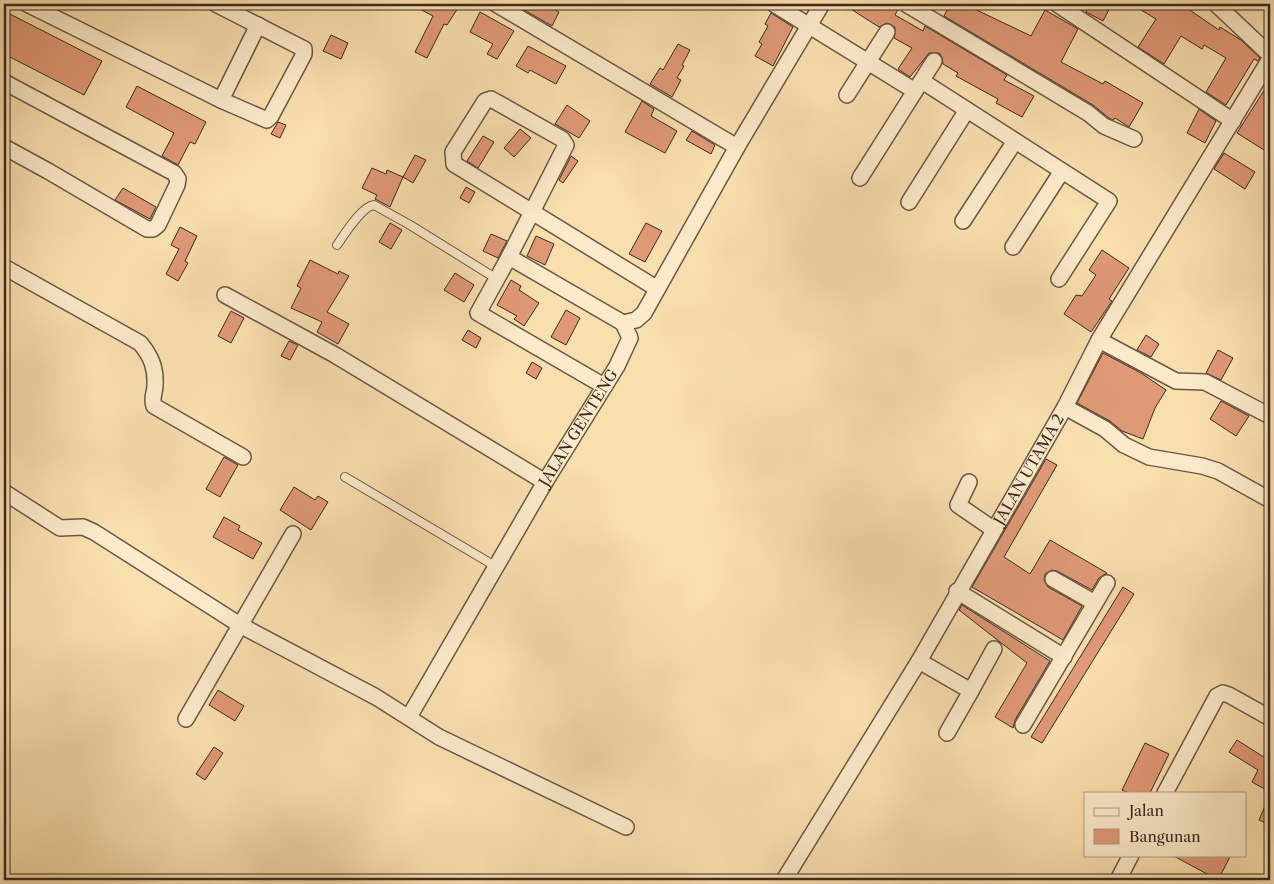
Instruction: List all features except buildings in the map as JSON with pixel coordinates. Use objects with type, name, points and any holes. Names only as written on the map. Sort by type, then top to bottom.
[{"type":"street","points":[[27,4],[221,100],[267,120],[271,116],[304,54],[301,46],[216,4]]},
{"type":"street","points":[[496,4],[737,147]]},
{"type":"street","points":[[774,4],[810,24],[868,62],[967,110],[1109,201],[1059,279]]},
{"type":"street","points":[[509,257],[623,323],[629,323],[640,316],[822,4]]},
{"type":"street","points":[[906,4],[1088,113],[1104,126],[1134,139]]},
{"type":"street","points":[[1057,4],[1233,121]]},
{"type":"street","points":[[1216,4],[1270,55]]},
{"type":"street","points":[[221,100],[258,25]]},
{"type":"street","points":[[846,95],[887,32]]},
{"type":"street","name":"JALAN UTAMA 2","points":[[784,880],[919,661],[957,591],[1065,407],[1099,340],[1270,59]]},
{"type":"street","points":[[860,178],[934,61]]},
{"type":"street","points":[[4,82],[174,173],[178,179],[177,185],[158,225],[153,229],[147,229],[4,147]]},
{"type":"street","points":[[604,386],[479,314],[532,210],[557,164],[565,142],[488,99],[453,152],[454,164],[532,210],[656,288]]},
{"type":"street","points":[[909,202],[967,110]]},
{"type":"street","points":[[963,221],[1015,141]]},
{"type":"street","points":[[1014,247],[1062,171]]},
{"type":"street","points":[[4,268],[140,343],[149,353],[154,363],[155,385],[152,401],[154,406],[243,457]]},
{"type":"street","points":[[225,295],[334,355],[545,482]]},
{"type":"street","name":"JALAN GENTENG","points":[[409,717],[628,343],[629,333],[623,323]]},
{"type":"street","points":[[1099,340],[1176,381],[1204,382],[1270,416]]},
{"type":"street","points":[[1065,407],[1105,429],[1124,445],[1149,456],[1210,468],[1270,500]]},
{"type":"street","points":[[969,482],[958,505],[993,529]]},
{"type":"street","points":[[4,492],[60,528],[83,528],[94,532],[240,625],[409,717],[439,737],[626,827]]},
{"type":"street","points":[[186,719],[293,534]]},
{"type":"street","points":[[1053,579],[1095,603]]},
{"type":"street","points":[[1023,725],[1107,583]]},
{"type":"street","points":[[957,591],[1064,657]]},
{"type":"street","points":[[947,733],[994,649]]},
{"type":"street","points":[[919,661],[971,691]]},
{"type":"street","points":[[1166,792],[1217,696],[1223,693],[1270,718]]},
{"type":"street","points":[[1118,880],[1130,856]]},
{"type":"lane","points":[[337,245],[356,218],[367,207],[374,205],[497,279]]},
{"type":"lane","points":[[345,477],[496,566]]}]
